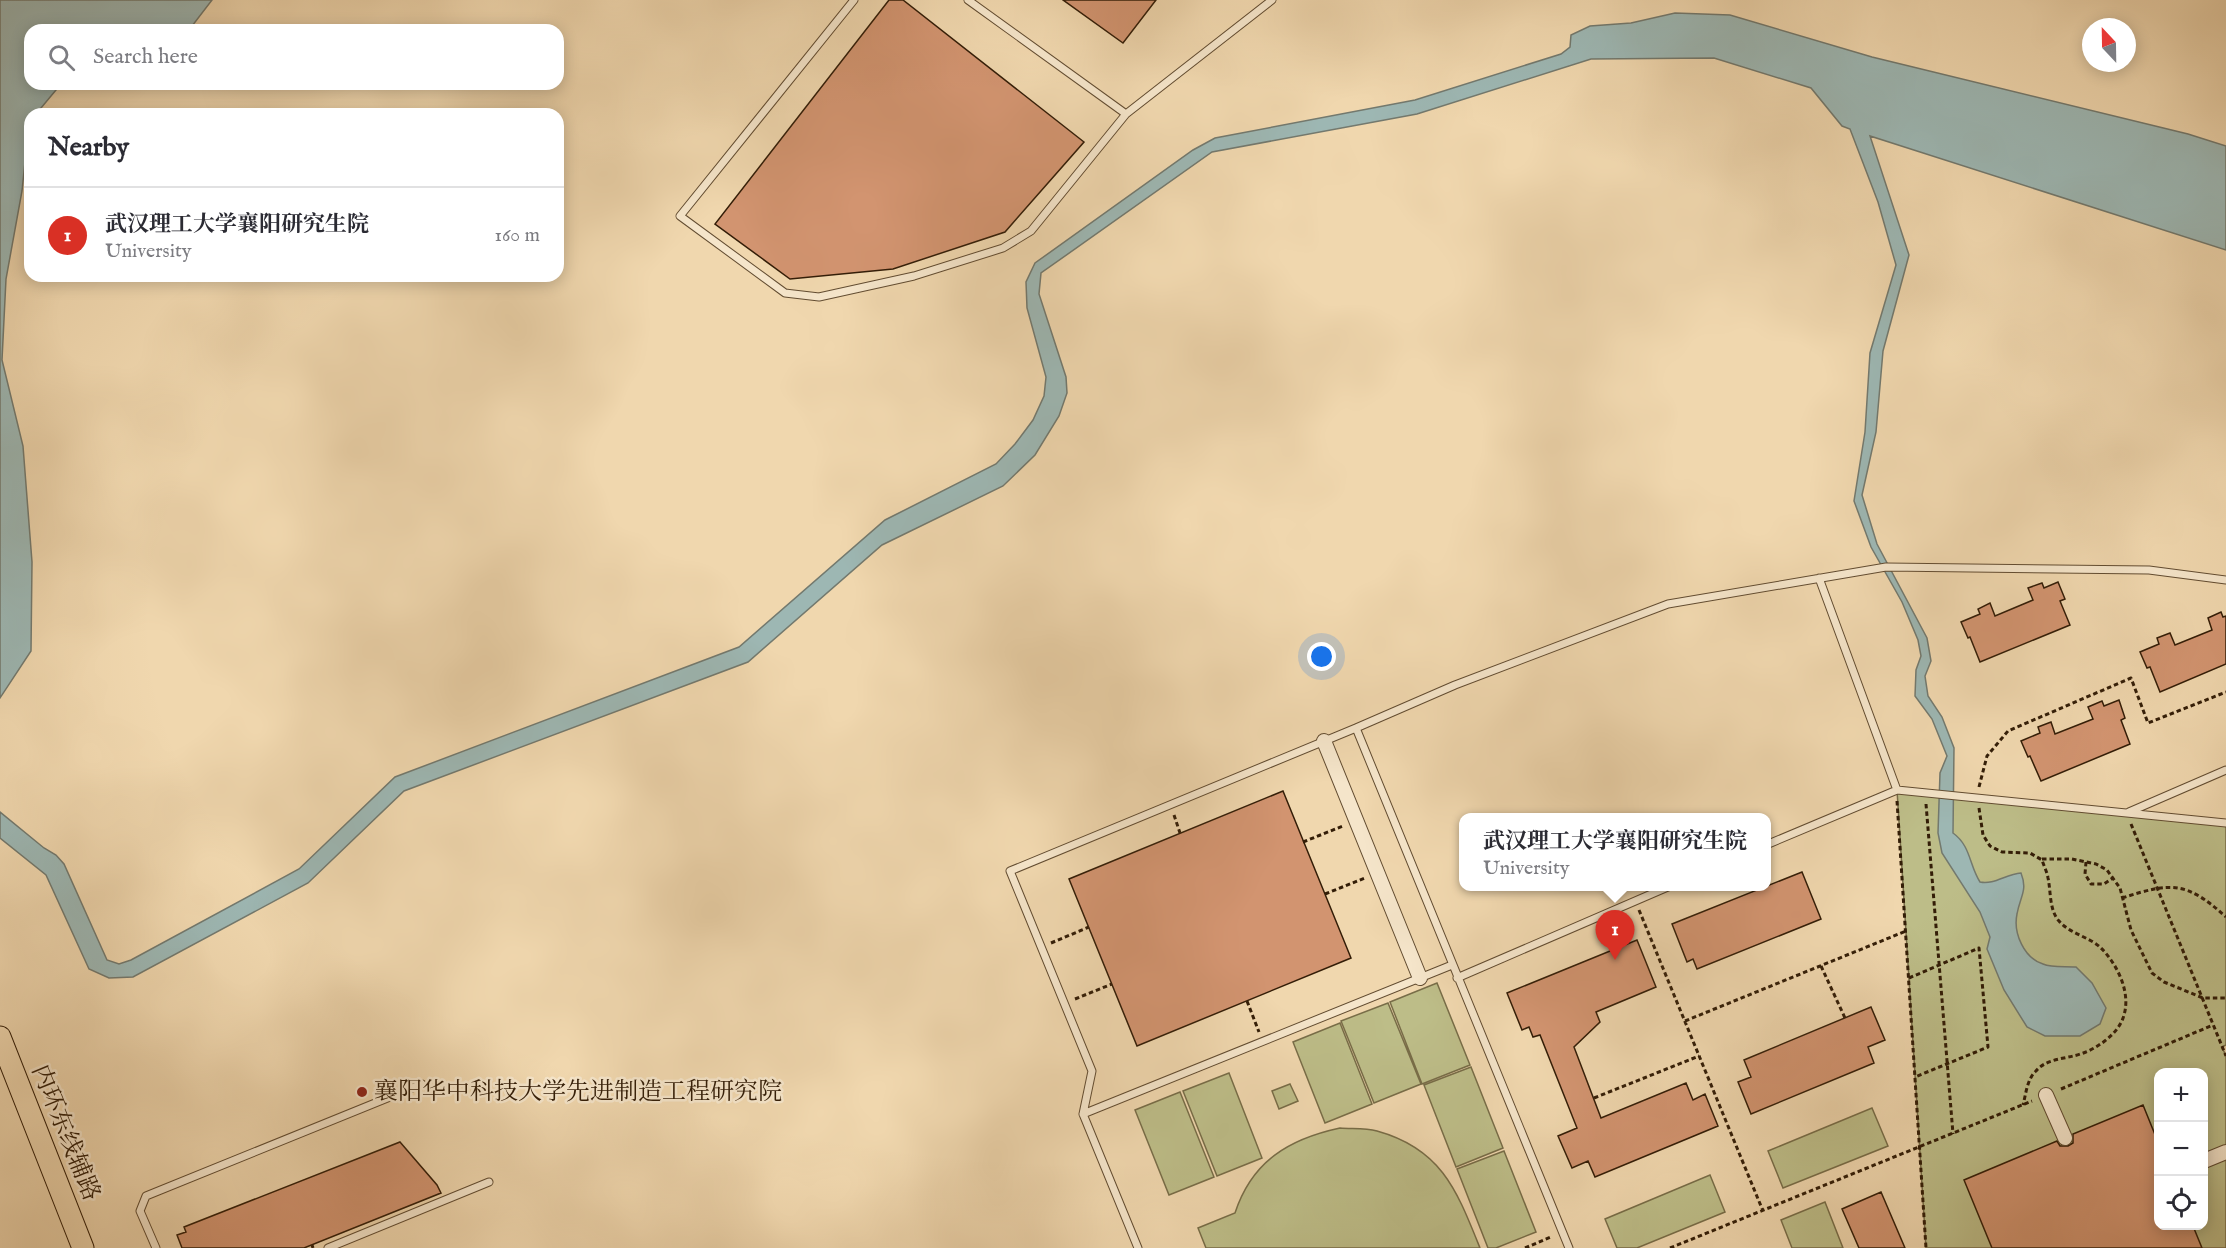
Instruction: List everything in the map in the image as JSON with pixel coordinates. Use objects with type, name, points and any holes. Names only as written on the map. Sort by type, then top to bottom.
[{"type":"main road","name":"内环东线辅路","points":[[0,1037],[83,1248]]},
{"type":"street","points":[[1324,741],[1420,978]]},
{"type":"street","points":[[2046,1095],[2065,1138]]},
{"type":"street","points":[[2208,1159],[2226,1152]]},
{"type":"lane","points":[[854,0],[680,216],[784,293],[819,297],[914,276],[1003,248],[1031,231],[1126,114],[1272,0]]},
{"type":"lane","points":[[968,0],[1126,114]]},
{"type":"lane","points":[[1138,1248],[1083,1114],[1092,1071],[1010,871],[1455,685],[1668,604],[1886,567],[2149,570],[2226,580]]},
{"type":"lane","points":[[1819,578],[1897,790]]},
{"type":"lane","points":[[1356,728],[1569,1248]]},
{"type":"lane","points":[[2126,813],[2226,770]]},
{"type":"lane","points":[[1771,843],[1897,790],[2226,822]]},
{"type":"lane","points":[[1457,978],[1659,891]]},
{"type":"lane","points":[[1083,1114],[1452,965]]},
{"type":"lane","points":[[156,1248],[140,1211],[146,1196],[422,1084]]},
{"type":"lane","points":[[328,1248],[489,1182]]},
{"type":"path","points":[[2023,1105],[2028,1083],[2036,1070],[2056,1059],[2075,1056],[2100,1045],[2122,1024],[2126,1008],[2123,980],[2101,948],[2058,921],[2050,898],[2048,877],[2042,860],[2030,853],[2002,852],[1990,846],[1983,835],[1977,798],[1987,756],[2008,731],[2131,678],[2148,723],[2226,692]]},
{"type":"path","points":[[1897,790],[1926,1248]]},
{"type":"path","points":[[1925,792],[1953,1134]]},
{"type":"path","points":[[1170,805],[1180,833]]},
{"type":"path","points":[[2126,813],[2213,1025],[2224,1046],[2226,1056]]},
{"type":"path","points":[[1303,842],[1356,820]]},
{"type":"path","points":[[2040,859],[2072,859],[2096,864],[2107,870],[2120,888],[2131,930],[2152,973],[2164,982],[2202,998],[2226,998]]},
{"type":"path","points":[[2086,862],[2085,874],[2091,884],[2104,884],[2113,878]]},
{"type":"path","points":[[1325,894],[1378,873]]},
{"type":"path","points":[[2122,898],[2157,887],[2183,888],[2205,898],[2226,917]]},
{"type":"path","points":[[1636,901],[1763,1211]]},
{"type":"path","points":[[1041,947],[1089,927]]},
{"type":"path","points":[[1685,1021],[1906,931]]},
{"type":"path","points":[[1909,978],[1979,948],[1988,1047],[1915,1077]]},
{"type":"path","points":[[1821,966],[1845,1018]]},
{"type":"path","points":[[1065,1004],[1112,984]]},
{"type":"path","points":[[1247,1001],[1263,1042]]},
{"type":"path","points":[[1670,1248],[1920,1148],[2213,1025]]},
{"type":"path","points":[[1594,1098],[1699,1056]]},
{"type":"path","points":[[1525,1248],[1562,1232]]},
{"type":"green space","points":[[1897,790],[2226,823],[2226,1045],[2222,1047],[2226,1056],[2226,1248],[1926,1248]]},
{"type":"green space","points":[[1437,983],[1470,1065],[1422,1084],[1390,1002]]},
{"type":"green space","points":[[1388,1003],[1421,1084],[1374,1103],[1341,1021]]},
{"type":"green space","points":[[1340,1023],[1372,1104],[1325,1123],[1293,1042]]},
{"type":"green space","points":[[1471,1067],[1503,1148],[1456,1167],[1424,1085]]},
{"type":"green space","points":[[1229,1073],[1262,1158],[1217,1176],[1183,1091]]},
{"type":"green space","points":[[1290,1084],[1298,1101],[1279,1109],[1272,1091]]},
{"type":"green space","points":[[1180,1092],[1214,1177],[1169,1195],[1135,1110]]},
{"type":"green space","points":[[1872,1108],[1888,1146],[1783,1188],[1768,1151]]},
{"type":"green space","points":[[1340,1128],[1377,1131],[1399,1139],[1432,1161],[1454,1191],[1480,1248],[1206,1248],[1198,1228],[1235,1213],[1251,1179],[1262,1166],[1289,1146]]},
{"type":"green space","points":[[1504,1151],[1536,1232],[1496,1248],[1488,1248],[1457,1169]]},
{"type":"green space","points":[[1710,1175],[1725,1212],[1637,1248],[1617,1248],[1605,1219]]},
{"type":"green space","points":[[1825,1202],[1843,1248],[1792,1248],[1781,1220]]},
{"type":"water","points":[[0,0],[212,0],[194,24],[24,24],[24,90],[56,90],[41,108],[24,108],[22,191],[6,279],[2,360],[23,446],[32,562],[31,651],[0,698]]},
{"type":"water","points":[[1675,13],[1730,15],[1872,57],[2188,134],[2226,146],[2226,250],[1870,136],[1909,255],[1883,351],[1876,432],[1862,495],[1877,544],[1927,638],[1931,661],[1925,676],[1928,696],[1942,717],[1954,748],[1953,833],[1967,850],[1980,882],[1990,882],[2021,873],[2024,889],[2016,921],[2018,937],[2025,951],[2036,961],[2047,965],[2076,967],[2092,983],[2106,1008],[2100,1024],[2080,1036],[2045,1036],[2027,1027],[2004,990],[1987,949],[1990,937],[1980,912],[1942,853],[1938,833],[1940,773],[1947,756],[1932,719],[1915,696],[1916,670],[1921,656],[1918,640],[1902,602],[1871,547],[1854,501],[1865,432],[1870,353],[1896,265],[1878,202],[1850,129],[1842,126],[1811,88],[1714,58],[1591,59],[1417,114],[1212,152],[1041,273],[1039,294],[1066,377],[1067,393],[1059,416],[1035,455],[1003,486],[882,545],[748,662],[404,791],[308,883],[133,977],[109,978],[89,969],[46,875],[0,838],[0,812],[56,855],[64,864],[107,960],[119,964],[131,960],[299,869],[395,777],[739,647],[885,520],[996,464],[1033,420],[1044,396],[1046,377],[1027,308],[1026,282],[1035,263],[1193,150],[1215,138],[1415,100],[1561,54],[1570,47],[1571,35],[1590,26],[1631,23]]},
{"type":"building","points":[[889,0],[903,0],[1084,142],[1005,232],[893,269],[790,279],[715,224]]},
{"type":"building","points":[[1063,0],[1156,0],[1123,43]]},
{"type":"building","points":[[2058,582],[2065,599],[2060,601],[2070,625],[1980,662],[1961,622],[1980,614],[1978,609],[1990,603],[1995,616],[2033,600],[2028,588],[2042,583],[2044,588]]},
{"type":"building","points":[[2221,612],[2223,617],[2226,616],[2226,664],[2160,692],[2150,667],[2147,668],[2140,652],[2159,644],[2157,638],[2170,633],[2175,645],[2212,630],[2208,618]]},
{"type":"building","points":[[2119,700],[2125,718],[2121,720],[2130,744],[2041,781],[2021,741],[2040,733],[2038,727],[2051,722],[2055,734],[2093,719],[2088,707],[2102,701],[2104,706]]},
{"type":"building","points":[[1283,791],[1351,958],[1137,1046],[1069,879]]},
{"type":"building","points":[[1802,872],[1821,919],[1697,969],[1693,959],[1687,962],[1672,924],[1754,891],[1771,891],[1771,884]]},
{"type":"building","points":[[1637,940],[1656,987],[1596,1012],[1600,1022],[1574,1047],[1601,1118],[1686,1083],[1693,1100],[1705,1094],[1718,1126],[1595,1177],[1588,1161],[1572,1168],[1558,1136],[1577,1128],[1540,1035],[1533,1037],[1529,1027],[1522,1030],[1507,993]]},
{"type":"building","points":[[1871,1007],[1885,1040],[1868,1047],[1874,1063],[1751,1114],[1738,1082],[1751,1077],[1744,1060]]},
{"type":"building","points":[[2143,1105],[2154,1132],[2154,1230],[2195,1230],[2202,1248],[1992,1248],[1964,1180],[2057,1141],[2060,1146],[2068,1146],[2073,1143],[2073,1134]]},
{"type":"building","points":[[400,1142],[437,1185],[441,1193],[304,1248],[182,1248],[177,1235],[186,1232],[184,1227]]},
{"type":"building","points":[[1881,1192],[1905,1248],[1859,1248],[1842,1209]]},
{"type":"place","name":"武汉理工大学襄阳研究生院","points":[[1615,960]]},
{"type":"place","name":"襄阳华中科技大学先进制造工程研究院","points":[[362,1092]]}]
